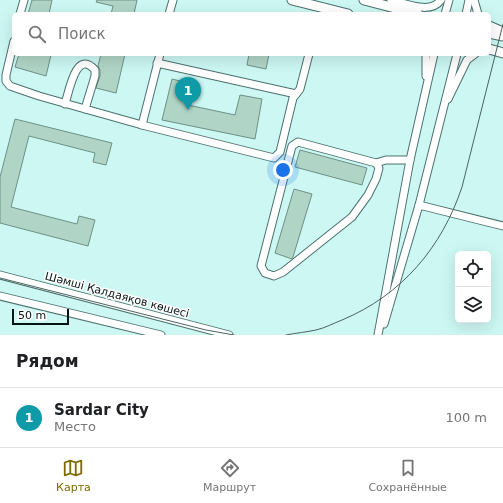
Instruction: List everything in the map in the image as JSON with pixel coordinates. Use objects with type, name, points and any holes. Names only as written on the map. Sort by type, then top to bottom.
[{"type":"main road","points":[[292,0],[339,12]]},
{"type":"main road","points":[[364,0],[410,12]]},
{"type":"main road","points":[[491,33],[503,36]]},
{"type":"street","points":[[21,12],[24,0]]},
{"type":"street","points":[[170,12],[173,0]]},
{"type":"street","points":[[391,0],[425,8],[438,4],[441,0]]},
{"type":"street","points":[[446,12],[449,0]]},
{"type":"street","points":[[466,12],[469,0]]},
{"type":"street","points":[[474,0],[477,12]]},
{"type":"street","points":[[491,26],[503,31]]},
{"type":"street","points":[[12,50],[6,75],[6,81],[10,86],[65,104],[288,162]]},
{"type":"street","points":[[142,125],[160,56]]},
{"type":"street","points":[[274,158],[280,152],[293,98],[300,89],[308,56]]},
{"type":"street","points":[[426,56],[427,85]]},
{"type":"street","points":[[380,335],[410,160],[434,56]]},
{"type":"street","points":[[380,335],[419,205],[456,56]]},
{"type":"street","points":[[443,108],[461,75],[467,60],[473,56]]},
{"type":"street","points":[[158,63],[296,94]]},
{"type":"street","points":[[65,104],[75,71],[78,66],[88,64],[95,70],[95,76],[84,109]]},
{"type":"street","points":[[376,163],[379,168],[376,179],[368,195],[352,218],[283,272],[274,276],[265,273],[261,266],[292,146],[298,142],[376,163],[386,160],[410,160]]},
{"type":"street","points":[[419,205],[503,226]]},
{"type":"street","name":"Шәмші Қалдаяқов көшесі","points":[[0,275],[229,335]]},
{"type":"street","points":[[0,296],[161,335]]},
{"type":"building","points":[[32,0],[52,0],[49,12],[29,12]]},
{"type":"building","points":[[97,0],[137,0],[134,12],[112,12],[113,6],[96,2]]},
{"type":"building","points":[[18,56],[51,56],[46,76],[15,67]]},
{"type":"building","points":[[100,56],[125,56],[116,93],[96,88],[100,76],[98,66]]},
{"type":"building","points":[[249,56],[269,56],[266,69],[247,65]]},
{"type":"building","points":[[172,79],[192,84],[188,105],[235,115],[240,95],[262,99],[255,139],[162,120]]},
{"type":"building","points":[[15,119],[112,143],[106,165],[93,162],[95,153],[29,136],[11,207],[77,224],[79,216],[95,220],[88,246],[0,223],[0,177]]},
{"type":"building","points":[[300,150],[367,168],[362,185],[295,167]]},
{"type":"building","points":[[294,189],[312,194],[292,259],[275,253]]},
{"type":"tram line","points":[[286,335],[313,331],[326,327],[364,310],[401,283],[417,267],[431,249],[454,209],[462,187],[503,24]]},
{"type":"tram line","points":[[0,278],[206,330],[234,335]]},
{"type":"place","name":"Sardar City","points":[[188,110]]}]
